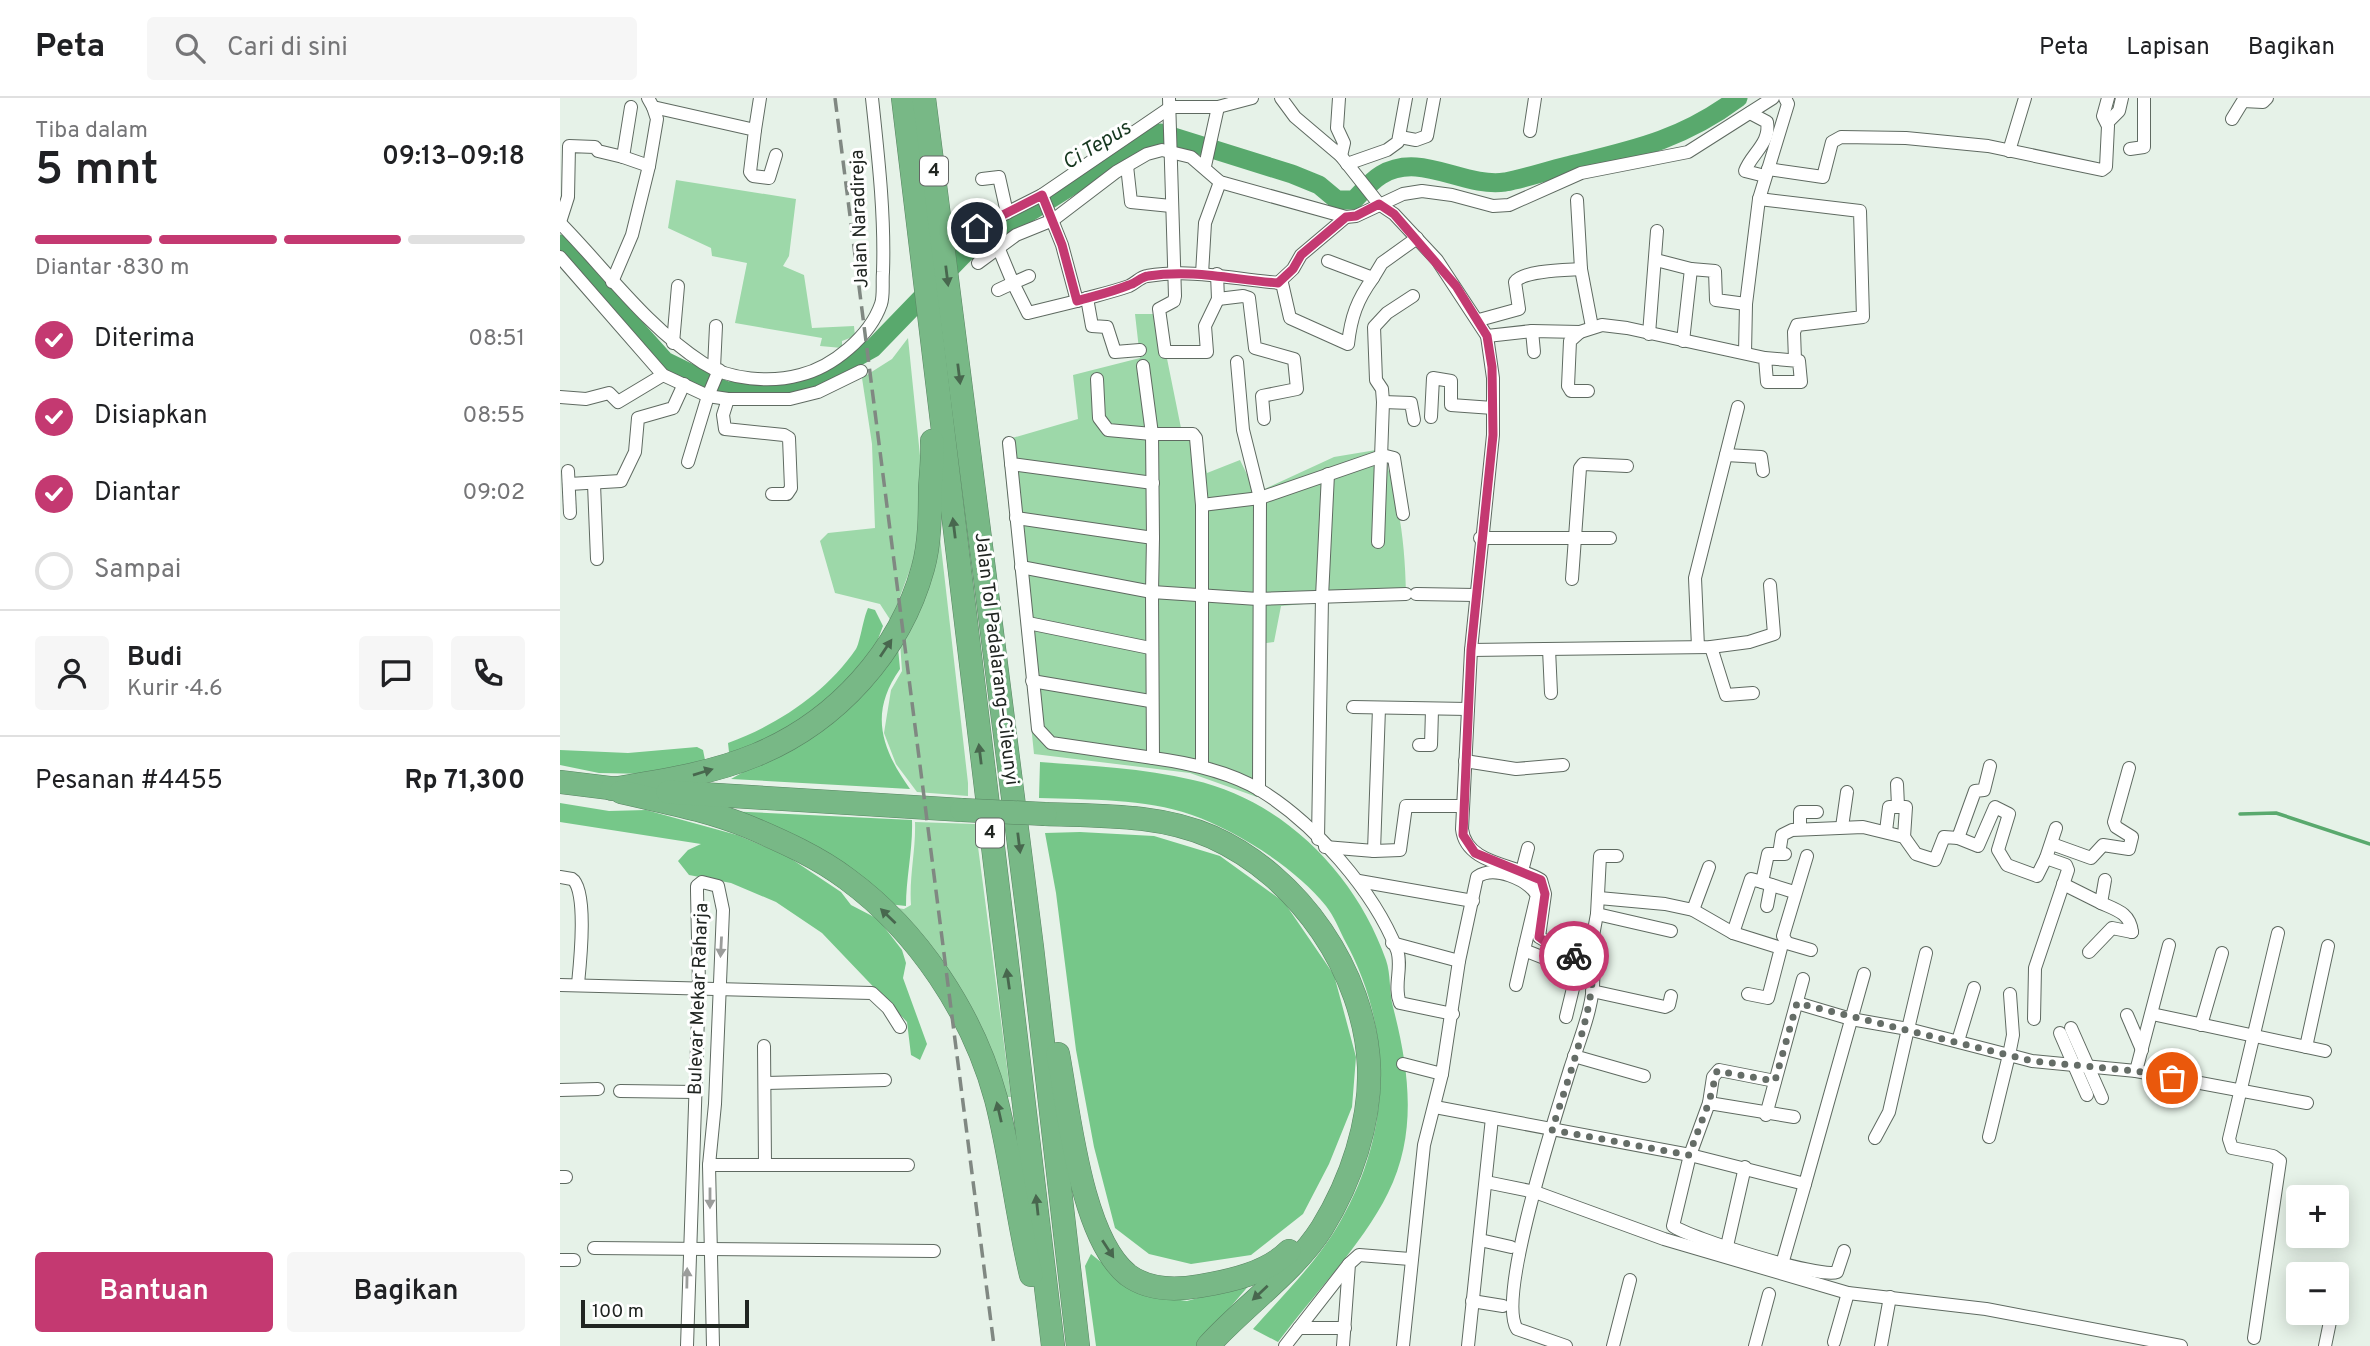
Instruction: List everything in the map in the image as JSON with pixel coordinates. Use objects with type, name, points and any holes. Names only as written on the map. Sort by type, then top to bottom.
[{"type":"highway","name":"Jalan Tol Padalarang–Cileunyi","points":[[925,98],[924,323],[1051,1346]]},
{"type":"highway","name":"Jalan Tol Padalarang–Cileunyi","points":[[904,104],[925,247],[951,306],[1032,947],[1078,1346]]},
{"type":"highway","points":[[612,789],[688,776],[756,755],[797,734],[854,690],[891,642],[924,567],[929,525],[932,446],[924,323]]},
{"type":"highway","points":[[560,782],[612,789],[962,810],[1131,817],[1179,825],[1213,837],[1278,879],[1305,908],[1349,980],[1364,1024],[1369,1066],[1368,1099],[1360,1142],[1322,1229],[1295,1261],[1208,1346]]},
{"type":"highway","points":[[612,789],[693,809],[747,827],[794,848],[847,878],[905,932],[926,958],[971,1032],[995,1097],[1017,1193],[1026,1255],[1051,1346]]},
{"type":"highway","points":[[1032,947],[1095,1224],[1102,1241],[1128,1275],[1150,1285],[1188,1288],[1262,1269],[1285,1255],[1334,1204]]},
{"type":"street","points":[[760,98],[750,172],[753,176],[769,178],[776,155]]},
{"type":"street","name":"Jalan Naradireja","points":[[560,222],[612,282],[673,343],[716,373],[772,381],[805,374],[841,355],[870,326],[882,302],[883,260],[872,98]]},
{"type":"street","points":[[977,228],[1043,198],[1170,102],[1218,107],[1252,98]]},
{"type":"street","points":[[1281,98],[1295,117],[1344,160],[1378,203],[1394,214],[1437,260],[1479,320],[1487,336],[1493,435],[1475,595],[1462,829],[1466,844],[1475,853],[1522,871],[1543,875],[1545,894],[1539,937],[1559,952],[1588,963],[1593,969],[1592,991],[1535,1192],[1514,1277],[1511,1315],[1517,1329],[1524,1333],[1566,1346]]},
{"type":"street","points":[[1339,98],[1337,128],[1344,144],[1344,160]]},
{"type":"street","points":[[1344,160],[1387,150],[1400,137],[1406,98]]},
{"type":"street","points":[[1400,137],[1416,140],[1427,136],[1434,98]]},
{"type":"street","points":[[1531,131],[1535,98]]},
{"type":"street","points":[[978,263],[1016,235],[1052,219],[1147,154],[1170,149],[1206,164],[1220,182],[1346,217],[1356,216],[1378,203],[1403,194],[1422,191],[1452,195],[1493,206],[1509,205],[1581,173],[1688,152],[1773,98]]},
{"type":"street","points":[[1745,353],[1746,304],[1759,199],[1788,104],[1785,98]]},
{"type":"street","points":[[2009,150],[2025,98]]},
{"type":"street","points":[[1750,113],[1767,122],[1768,130],[1766,140],[1745,171],[1823,177],[1832,142],[1841,137],[1906,138],[2009,150],[2102,170],[2106,167],[2107,123],[2103,116],[2108,98]]},
{"type":"street","points":[[2107,123],[2120,110],[2122,98]]},
{"type":"street","points":[[2130,149],[2144,147],[2144,98]]},
{"type":"street","points":[[2232,119],[2243,101],[2263,102],[2267,98]]},
{"type":"street","points":[[1170,102],[1172,273],[1175,299],[1161,307],[1158,315],[1165,352],[1207,352],[1205,326],[1218,299],[1217,274]]},
{"type":"street","points":[[650,103],[755,130]]},
{"type":"street","points":[[612,282],[632,236],[649,166],[657,119],[650,103]]},
{"type":"street","points":[[623,157],[631,107]]},
{"type":"street","points":[[1206,164],[1218,107]]},
{"type":"street","points":[[560,222],[568,197],[569,146],[595,147],[598,151],[649,166]]},
{"type":"street","points":[[1127,166],[1131,202],[1171,206]]},
{"type":"street","points":[[982,179],[999,177],[1007,213]]},
{"type":"street","points":[[1202,274],[1205,223],[1220,182]]},
{"type":"street","points":[[1043,198],[1092,326],[1107,327],[1115,352],[1140,350]]},
{"type":"street","points":[[1759,199],[1860,211],[1863,317],[1797,325],[1794,332],[1799,384],[1765,381],[1765,365]]},
{"type":"street","points":[[1577,200],[1586,330]]},
{"type":"street","points":[[1278,283],[1293,269],[1301,255],[1346,217]]},
{"type":"street","points":[[1649,334],[1657,231]]},
{"type":"street","points":[[998,247],[1028,313],[1128,286],[1141,278],[1172,273],[1217,274],[1284,286],[1290,318],[1348,344],[1350,324],[1358,300],[1382,263],[1417,238]]},
{"type":"street","points":[[560,257],[663,375],[708,395],[728,400],[790,399],[808,395],[861,371]]},
{"type":"street","points":[[1656,260],[1690,269],[1715,271],[1716,300],[1746,304]]},
{"type":"street","points":[[1328,261],[1373,278]]},
{"type":"street","points":[[1479,320],[1519,309],[1516,282],[1518,278],[1539,272],[1581,269]]},
{"type":"street","points":[[1683,341],[1690,269]]},
{"type":"street","points":[[998,290],[1029,276]]},
{"type":"street","points":[[673,343],[678,286]]},
{"type":"street","points":[[1218,299],[1247,296],[1255,348],[1294,359],[1297,390],[1262,396],[1264,419]]},
{"type":"street","points":[[1378,542],[1383,402],[1382,389],[1376,380],[1374,327],[1387,313],[1413,296]]},
{"type":"street","points":[[688,462],[716,373],[716,326]]},
{"type":"street","points":[[1487,336],[1532,331],[1628,328],[1745,353],[1765,365],[1799,367]]},
{"type":"street","points":[[1586,330],[1570,345],[1569,390],[1588,391]]},
{"type":"street","points":[[1532,331],[1534,352]]},
{"type":"street","points":[[1237,362],[1244,430],[1260,498],[1259,790]]},
{"type":"street","points":[[1143,366],[1152,434],[1150,701],[1153,758]]},
{"type":"street","points":[[560,397],[586,399],[609,393],[618,402],[663,375]]},
{"type":"street","points":[[1431,417],[1433,377],[1451,381],[1451,405],[1493,408]]},
{"type":"street","points":[[1097,379],[1099,418],[1108,430],[1195,436],[1202,505],[1204,596],[1202,767]]},
{"type":"street","points":[[570,513],[568,478],[594,484],[621,481],[635,452],[638,418],[673,408],[684,384]]},
{"type":"street","points":[[728,400],[723,415],[726,429],[784,435],[789,438],[791,488],[787,494],[772,494]]},
{"type":"street","points":[[1383,402],[1411,403],[1414,420]]},
{"type":"street","points":[[1738,407],[1695,578],[1704,647],[1726,695],[1753,693]]},
{"type":"street","points":[[1009,443],[1038,729],[1051,743],[1202,767],[1259,790],[1322,843],[1359,881],[1376,908],[1392,943],[1399,965],[1397,995],[1400,1003],[1453,1014]]},
{"type":"street","points":[[1726,455],[1760,456],[1763,471]]},
{"type":"street","points":[[1202,505],[1260,498],[1380,456],[1394,458],[1403,514]]},
{"type":"street","points":[[1011,464],[1153,483]]},
{"type":"street","points":[[1572,579],[1573,538],[1581,466],[1627,466]]},
{"type":"street","points":[[1322,843],[1322,597],[1328,474]]},
{"type":"street","points":[[594,484],[597,559]]},
{"type":"street","points":[[1016,518],[1153,538]]},
{"type":"street","points":[[1480,538],[1610,538]]},
{"type":"street","points":[[1021,567],[1152,592],[1204,596],[1258,599],[1411,594],[1475,595]]},
{"type":"street","points":[[1471,650],[1704,647],[1749,642],[1774,634],[1770,585]]},
{"type":"street","points":[[1028,623],[1150,648]]},
{"type":"street","points":[[1549,649],[1551,694]]},
{"type":"street","points":[[1032,681],[1150,701]]},
{"type":"street","points":[[1353,707],[1468,709]]},
{"type":"street","points":[[1374,851],[1379,708]]},
{"type":"street","points":[[1419,746],[1431,745],[1432,709]]},
{"type":"street","points":[[1465,761],[1516,769],[1563,765]]},
{"type":"street","points":[[1958,838],[1975,791],[1984,790],[1990,766]]},
{"type":"street","points":[[2052,844],[2091,858],[2103,845],[2129,849],[2132,837],[2116,827],[2114,822],[2129,768]]},
{"type":"street","points":[[1897,784],[1898,806]]},
{"type":"street","points":[[1842,827],[1847,792]]},
{"type":"street","points":[[1322,843],[1374,851],[1400,850],[1406,806],[1463,806]]},
{"type":"street","points":[[1886,831],[1889,807],[1906,807],[1904,837]]},
{"type":"street","points":[[1767,906],[1768,854],[1782,854],[1783,834],[1800,828],[1842,827],[1886,831],[1904,837],[1916,854],[1933,860],[1937,858],[1945,836],[1978,846],[1995,807],[2009,813],[1998,850],[2007,865],[2037,876],[2052,844],[2056,828]]},
{"type":"street","points":[[1800,828],[1800,812],[1817,812]]},
{"type":"street","points":[[1522,871],[1528,848]]},
{"type":"street","points":[[1588,963],[1599,898],[1600,856],[1618,856]]},
{"type":"street","points":[[1807,856],[1794,892],[1783,936],[1787,943],[1811,950]]},
{"type":"street","points":[[2034,1019],[2035,968],[2067,866],[2046,858]]},
{"type":"street","points":[[1693,910],[1709,867]]},
{"type":"street","points":[[1407,1345],[1410,1259],[1424,1145],[1442,1074],[1459,961],[1477,877],[1482,874],[1494,872],[1531,886],[1537,895],[1516,985]]},
{"type":"street","points":[[560,877],[572,879],[579,888],[581,923],[578,984]]},
{"type":"street","points":[[1733,933],[1751,879],[1794,892]]},
{"type":"street","points":[[2101,903],[2105,880]]},
{"type":"street","points":[[1359,881],[1473,901]]},
{"type":"street","name":"Bulevar Mekar Raharja","points":[[687,1346],[688,1247],[699,986],[697,891],[702,882],[719,886],[722,899],[724,988],[709,1165],[713,1346]]},
{"type":"street","points":[[2063,884],[2125,914],[2131,922],[2132,932],[2112,928],[2089,952]]},
{"type":"street","points":[[1599,898],[1665,904],[1693,910],[1733,933],[1781,948],[1768,998],[1748,994]]},
{"type":"street","points":[[1597,914],[1671,930]]},
{"type":"street","points":[[2253,1338],[2280,1161],[2273,1156],[2232,1148],[2229,1145],[2278,933]]},
{"type":"street","points":[[1392,943],[1459,961]]},
{"type":"street","points":[[2136,1071],[2169,945]]},
{"type":"street","points":[[2306,1047],[2328,946]]},
{"type":"street","points":[[1524,950],[1572,970],[1576,976],[1566,1017]]},
{"type":"street","points":[[1875,1138],[1889,1112],[1926,953]]},
{"type":"street","points":[[2201,1025],[2222,953]]},
{"type":"street","points":[[1782,1264],[1864,974]]},
{"type":"street","points":[[1766,1115],[1803,979]]},
{"type":"street","points":[[560,985],[699,986],[872,993],[888,1007],[900,1027]]},
{"type":"street","points":[[1958,1041],[1974,988]]},
{"type":"street","points":[[1592,991],[1665,1007],[1671,996]]},
{"type":"street","points":[[1989,1137],[2013,1035],[2010,994]]},
{"type":"street","points":[[1797,1003],[1851,1019],[1908,1029],[2009,1055],[2073,1066],[2136,1071],[2307,1103]]},
{"type":"street","points":[[2152,1014],[2325,1051]]},
{"type":"street","points":[[2127,1016],[2142,1050]]},
{"type":"street","points":[[2087,1095],[2073,1066],[2066,1031],[2090,1067],[2102,1098]]},
{"type":"street","points":[[764,1046],[765,1164]]},
{"type":"street","points":[[1574,1056],[1644,1076]]},
{"type":"street","points":[[1403,1065],[1442,1074]]},
{"type":"street","points":[[1775,1081],[1719,1070],[1713,1077],[1709,1102],[1689,1155],[1673,1226],[1782,1264],[1835,1274],[1844,1251]]},
{"type":"street","points":[[766,1083],[885,1080]]},
{"type":"street","points":[[560,1090],[598,1089]]},
{"type":"street","points":[[620,1091],[696,1092]]},
{"type":"street","points":[[1709,1102],[1766,1115],[1794,1117]]},
{"type":"street","points":[[1435,1107],[1689,1155],[1805,1184]]},
{"type":"street","points":[[1468,1346],[1492,1118]]},
{"type":"street","points":[[709,1165],[908,1165]]},
{"type":"street","points":[[1727,1246],[1745,1167]]},
{"type":"street","points":[[1486,1182],[1535,1192],[1664,1239],[1847,1293],[1986,1309],[2181,1346]]},
{"type":"street","points":[[1480,1240],[1511,1247]]},
{"type":"street","points":[[594,1248],[934,1251]]},
{"type":"street","points":[[1285,1346],[1359,1255],[1410,1259]]},
{"type":"street","points":[[560,1260],[574,1260]]},
{"type":"street","points":[[1343,1346],[1349,1264]]},
{"type":"street","points":[[1613,1346],[1630,1280]]},
{"type":"street","points":[[1834,1342],[1847,1293]]},
{"type":"street","points":[[1755,1346],[1769,1294]]},
{"type":"street","points":[[1881,1346],[1890,1297]]},
{"type":"street","points":[[1472,1301],[1503,1306]]},
{"type":"street","points":[[2325,1346],[2329,1325]]},
{"type":"street","points":[[1299,1328],[1345,1328]]},
{"type":"green space","points":[[676,180],[796,199],[789,256],[783,266],[804,275],[812,328],[854,326],[855,336],[842,341],[842,348],[820,346],[822,338],[735,323],[747,263],[712,256],[711,248],[668,228]]},
{"type":"green space","points":[[1135,314],[1158,314],[1182,433],[1198,430],[1207,473],[1240,460],[1256,493],[1334,457],[1382,449],[1393,486],[1402,538],[1406,595],[1281,606],[1274,642],[1259,644],[1257,797],[1190,773],[1034,754],[1002,441],[1078,419],[1073,375],[1140,358]]},
{"type":"green space","points":[[908,338],[924,495],[919,545],[891,621],[880,604],[835,593],[820,541],[828,533],[875,528],[872,444],[862,378],[892,359]]},
{"type":"green space","points":[[939,529],[968,796],[917,792],[896,764],[884,733],[891,690],[902,671],[900,642]]},
{"type":"green space","points":[[868,608],[875,610],[883,626],[875,647],[821,714],[737,756],[729,752],[728,743],[782,717],[830,680],[856,649]]},
{"type":"green space","points":[[898,648],[900,669],[884,701],[882,730],[892,759],[910,789],[731,779],[791,745]]},
{"type":"green space","points":[[697,747],[703,750],[705,760],[650,774],[599,773],[560,765],[560,750],[628,753]]},
{"type":"green space","points":[[1040,762],[1174,776],[1226,790],[1257,804],[1312,845],[1356,898],[1373,928],[1389,971],[1403,1054],[1408,1101],[1404,1147],[1388,1193],[1365,1231],[1278,1342],[1253,1329],[1300,1277],[1331,1236],[1357,1188],[1370,1152],[1377,1117],[1380,1080],[1378,1044],[1372,1009],[1360,973],[1326,906],[1299,878],[1265,852],[1209,822],[1174,809],[1116,801],[1039,798]]},
{"type":"green space","points":[[560,803],[609,811],[646,810],[737,835],[787,856],[841,892],[851,905],[878,919],[902,950],[906,963],[903,978],[927,1044],[920,1060],[911,1055],[907,1022],[822,933],[776,902],[731,883],[689,875],[678,861],[688,850],[701,844],[560,822]]},
{"type":"green space","points":[[726,811],[912,820],[906,906],[888,904]]},
{"type":"green space","points":[[915,822],[975,824],[1011,1097],[1006,1097],[897,908],[904,909],[911,905]]},
{"type":"green space","points":[[1045,833],[1154,836],[1220,856],[1284,902],[1334,975],[1356,1057],[1352,1107],[1329,1164],[1303,1214],[1251,1255],[1191,1264],[1149,1254],[1115,1228],[1094,1147],[1076,1050],[1056,893]]},
{"type":"green space","points":[[1091,1254],[1141,1294],[1187,1301],[1251,1283],[1197,1346],[1096,1346],[1085,1266]]},
{"type":"waterway","name":"Ci Tepus","points":[[560,244],[665,361],[726,391],[805,386],[873,348],[966,252],[1127,151],[1161,133],[1292,174],[1319,185],[1337,200],[1354,200],[1377,177],[1396,169],[1426,168],[1473,180],[1505,182],[1614,155],[1677,134],[1738,98]]},
{"type":"waterway","points":[[2240,814],[2276,813],[2370,844]]},
{"type":"railway","points":[[835,98],[994,1346]]},
{"type":"way so far","points":[[1574,956],[1588,963],[1593,969],[1592,991],[1552,1130],[1689,1155],[1709,1102],[1713,1077],[1717,1071],[1775,1081],[1797,1003],[1851,1019],[1895,1026],[2032,1061],[2136,1071],[2172,1078]]},
{"type":"route","points":[[977,228],[1042,195],[1062,245],[1077,301],[1118,290],[1138,282],[1145,276],[1172,273],[1223,274],[1248,281],[1278,283],[1289,275],[1297,263],[1297,258],[1312,249],[1346,217],[1356,216],[1379,204],[1394,214],[1437,260],[1479,320],[1487,336],[1493,378],[1493,435],[1480,538],[1471,650],[1462,791],[1463,835],[1466,844],[1475,853],[1536,877],[1544,883],[1545,907],[1539,926],[1539,937],[1559,952],[1574,956]]}]
